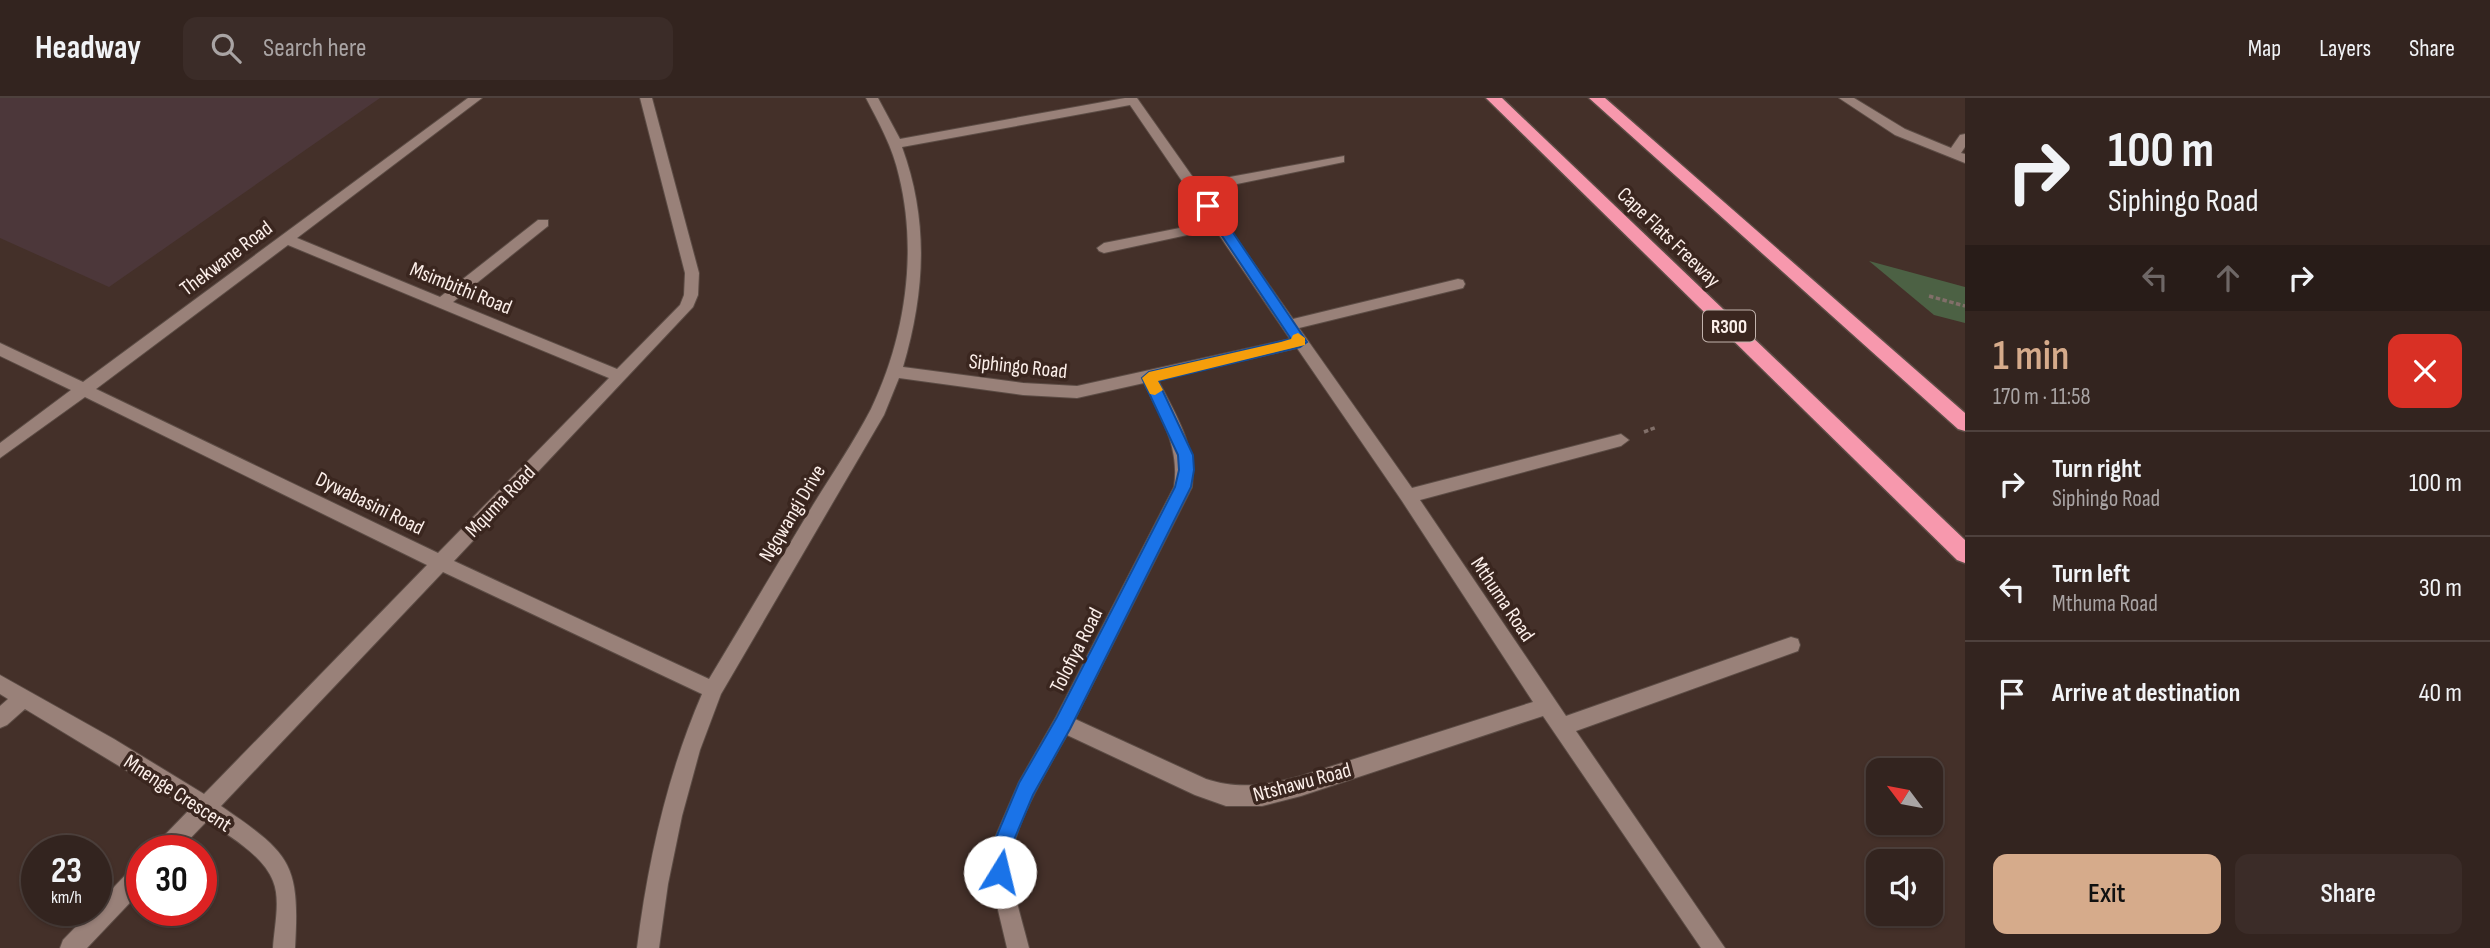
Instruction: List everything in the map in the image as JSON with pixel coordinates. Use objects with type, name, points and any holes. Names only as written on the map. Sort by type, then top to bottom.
[{"type":"highway","name":"Cape Flats Freeway","points":[[1493,98],[1965,554]]},
{"type":"highway","points":[[1596,98],[1965,424]]},
{"type":"street","name":"Thekwane Road","points":[[0,452],[476,98]]},
{"type":"street","name":"Mquma Road","points":[[179,835],[686,307],[693,283],[646,98]]},
{"type":"street","name":"Ngqwangi Drive","points":[[648,948],[664,852],[696,727],[713,690],[878,411],[895,372],[916,278],[915,237],[906,170],[872,98]]},
{"type":"street","points":[[1845,98],[1900,132],[1959,156],[1965,138]]},
{"type":"street","points":[[896,145],[1132,99]]},
{"type":"street","name":"Mthuma Road","points":[[1132,99],[1408,496],[1561,727],[1714,948]]},
{"type":"street","points":[[1196,188],[1339,159]]},
{"type":"street","points":[[442,303],[543,223]]},
{"type":"street","points":[[1104,248],[1220,224]]},
{"type":"street","name":"Msimbithi Road","points":[[286,239],[620,376]]},
{"type":"street","points":[[1289,325],[1458,284]]},
{"type":"street","name":"Siphingo Road","points":[[895,372],[1051,392],[1077,392],[1300,342]]},
{"type":"street","name":"Dywabasini Road","points":[[0,349],[441,563],[713,690]]},
{"type":"street","name":"Tolofiya Road","points":[[1018,948],[1004,899],[1000,872],[1002,847],[1026,789],[1063,723],[1183,487],[1187,470],[1186,455],[1149,378]]},
{"type":"street","points":[[1408,496],[1621,440]]},
{"type":"street","points":[[1561,727],[1791,645]]},
{"type":"street","name":"Mnenge Crescent","points":[[0,684],[206,807],[270,856],[281,872],[287,892],[284,948]]},
{"type":"street","points":[[0,719],[23,698]]},
{"type":"street","name":"Ntshawu Road","points":[[1063,723],[1202,788],[1240,797],[1262,796],[1301,786],[1547,706]]},
{"type":"street","points":[[71,948],[126,891]]},
{"type":"path","points":[[1929,296],[1965,306]]},
{"type":"shaded area","points":[[0,98],[380,98],[109,287],[0,238]]},
{"type":"green space","points":[[1869,261],[1965,287],[1965,323],[1934,315]]},
{"type":"slow traffic","points":[[1155,390],[1149,378],[1282,347],[1300,342],[1298,338]]},
{"type":"route","points":[[1000,872],[1002,847],[1026,789],[1063,723],[1183,487],[1187,470],[1186,455],[1149,378],[1300,342],[1208,206]]}]
